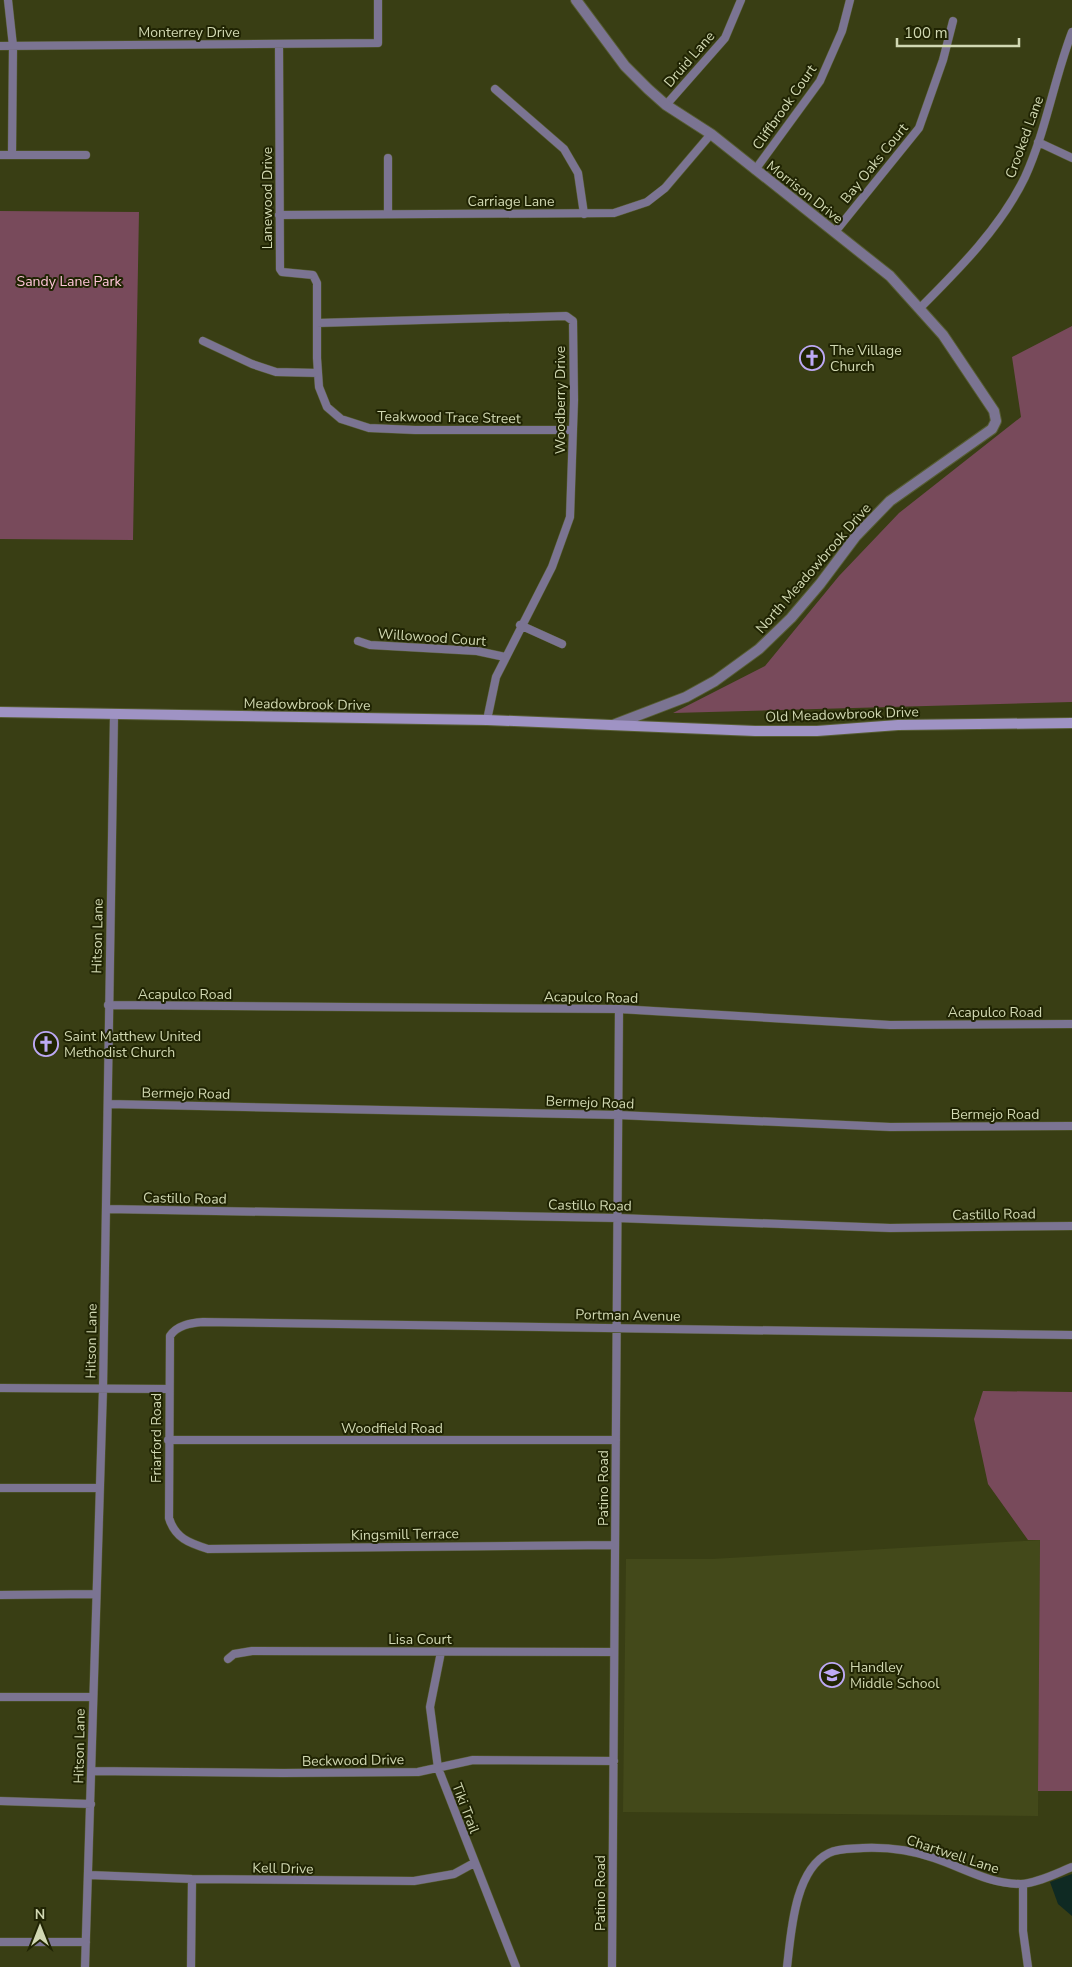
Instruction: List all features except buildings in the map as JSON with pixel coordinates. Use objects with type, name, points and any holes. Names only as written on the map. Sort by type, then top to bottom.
[{"type":"main road","name":"Meadowbrook Drive","points":[[0,712],[487,720],[613,725]]},
{"type":"main road","name":"Old Meadowbrook Drive","points":[[613,725],[817,731],[898,725],[1072,723]]},
{"type":"street","points":[[8,0],[13,46],[12,154]]},
{"type":"street","name":"Monterrey Drive","points":[[0,46],[378,43],[378,0]]},
{"type":"street","name":"Morrison Drive","points":[[576,0],[626,66],[666,105],[711,134],[890,276],[920,308],[971,376],[994,412],[995,423]]},
{"type":"street","name":"Druid Lane","points":[[666,105],[724,38],[741,0]]},
{"type":"street","name":"Cliffbrook Court","points":[[755,170],[820,81],[842,32],[850,0]]},
{"type":"street","name":"Bay Oaks Court","points":[[835,232],[919,128],[943,60],[953,21]]},
{"type":"street","name":"Crooked Lane","points":[[920,308],[975,251],[1012,201],[1025,177],[1038,142],[1072,32]]},
{"type":"street","name":"Lanewood Drive","points":[[279,44],[280,269],[282,272],[314,275],[317,283],[317,323]]},
{"type":"street","points":[[495,89],[564,149],[578,173],[584,214]]},
{"type":"street","name":"Carriage Lane","points":[[280,215],[614,213],[647,202],[665,188],[711,134]]},
{"type":"street","points":[[1038,142],[1072,158]]},
{"type":"street","points":[[0,154],[86,155]]},
{"type":"street","points":[[388,158],[388,214]]},
{"type":"street","name":"Woodberry Drive","points":[[317,323],[566,316],[571,318],[572,501],[568,525],[552,567],[520,625],[496,677],[487,720]]},
{"type":"street","name":"Teakwood Trace Street","points":[[317,323],[318,373],[323,400],[332,413],[353,424],[369,428],[415,430],[573,430]]},
{"type":"street","points":[[203,341],[252,364],[276,372],[318,373]]},
{"type":"street","name":"North Meadowbrook Drive","points":[[613,725],[686,697],[715,681],[759,649],[791,618],[820,584],[856,536],[890,500],[992,429],[995,423]]},
{"type":"street","points":[[520,625],[562,644]]},
{"type":"street","name":"Willowood Court","points":[[358,641],[370,645],[477,651],[505,657]]},
{"type":"street","name":"Hitson Lane","points":[[85,1967],[92,1771],[95,1594],[103,1389],[114,715]]},
{"type":"street","name":"Acapulco Road","points":[[108,1006],[619,1009],[890,1025],[1072,1024]]},
{"type":"street","name":"Patino Road","points":[[612,1967],[619,1009]]},
{"type":"street","name":"Bermejo Road","points":[[108,1104],[618,1114],[890,1127],[1072,1126]]},
{"type":"street","name":"Castillo Road","points":[[107,1209],[618,1218],[890,1228],[1072,1226]]},
{"type":"street","name":"Portman Avenue","points":[[183,1326],[204,1322],[1072,1335]]},
{"type":"street","name":"Friarford Road","points":[[183,1326],[174,1330],[170,1336],[168,1389],[169,1518],[175,1532],[181,1539],[195,1545]]},
{"type":"street","points":[[0,1388],[168,1389]]},
{"type":"street","name":"Woodfield Road","points":[[168,1440],[616,1440]]},
{"type":"street","points":[[0,1488],[99,1488]]},
{"type":"street","name":"Kingsmill Terrace","points":[[195,1545],[208,1549],[615,1545]]},
{"type":"street","points":[[0,1595],[95,1594]]},
{"type":"street","name":"Lisa Court","points":[[228,1659],[234,1654],[252,1651],[614,1652]]},
{"type":"street","name":"Tiki Trail","points":[[441,1652],[430,1707],[438,1768],[516,1967]]},
{"type":"street","points":[[0,1697],[93,1697]]},
{"type":"street","name":"Beckwood Drive","points":[[92,1771],[283,1774],[418,1772],[474,1760],[614,1761]]},
{"type":"street","points":[[0,1801],[91,1804]]},
{"type":"street","name":"Chartwell Lane","points":[[787,1967],[794,1910],[799,1894],[812,1870],[829,1853],[846,1849],[902,1849],[935,1858],[997,1882],[1023,1884],[1072,1867]]},
{"type":"street","name":"Kell Drive","points":[[89,1875],[192,1879],[414,1881],[454,1874],[474,1863]]},
{"type":"street","points":[[191,1967],[192,1879]]},
{"type":"street","points":[[1023,1884],[1023,1922],[1028,1967]]},
{"type":"street","points":[[0,1942],[86,1942]]},
{"type":"shaded area","name":"Handley Middle School","points":[[1040,1540],[1038,1816],[623,1812],[626,1559],[712,1559]]},
{"type":"green space","name":"Sandy Lane Park","points":[[0,211],[139,212],[133,540],[0,539]]},
{"type":"green space","points":[[1072,326],[1072,702],[673,713],[765,666],[839,576],[899,513],[1021,417],[1012,357]]},
{"type":"green space","points":[[983,1391],[1072,1392],[1072,1791],[1038,1791],[1040,1540],[1028,1540],[988,1484],[974,1419]]},
{"type":"water","points":[[1072,1874],[1072,1916],[1058,1904],[1050,1882]]},
{"type":"place","name":"The Village Church","points":[[812,358]]},
{"type":"place","name":"Saint Matthew United Methodist Church","points":[[46,1044]]},
{"type":"place","name":"Handley Middle School","points":[[832,1675]]}]
